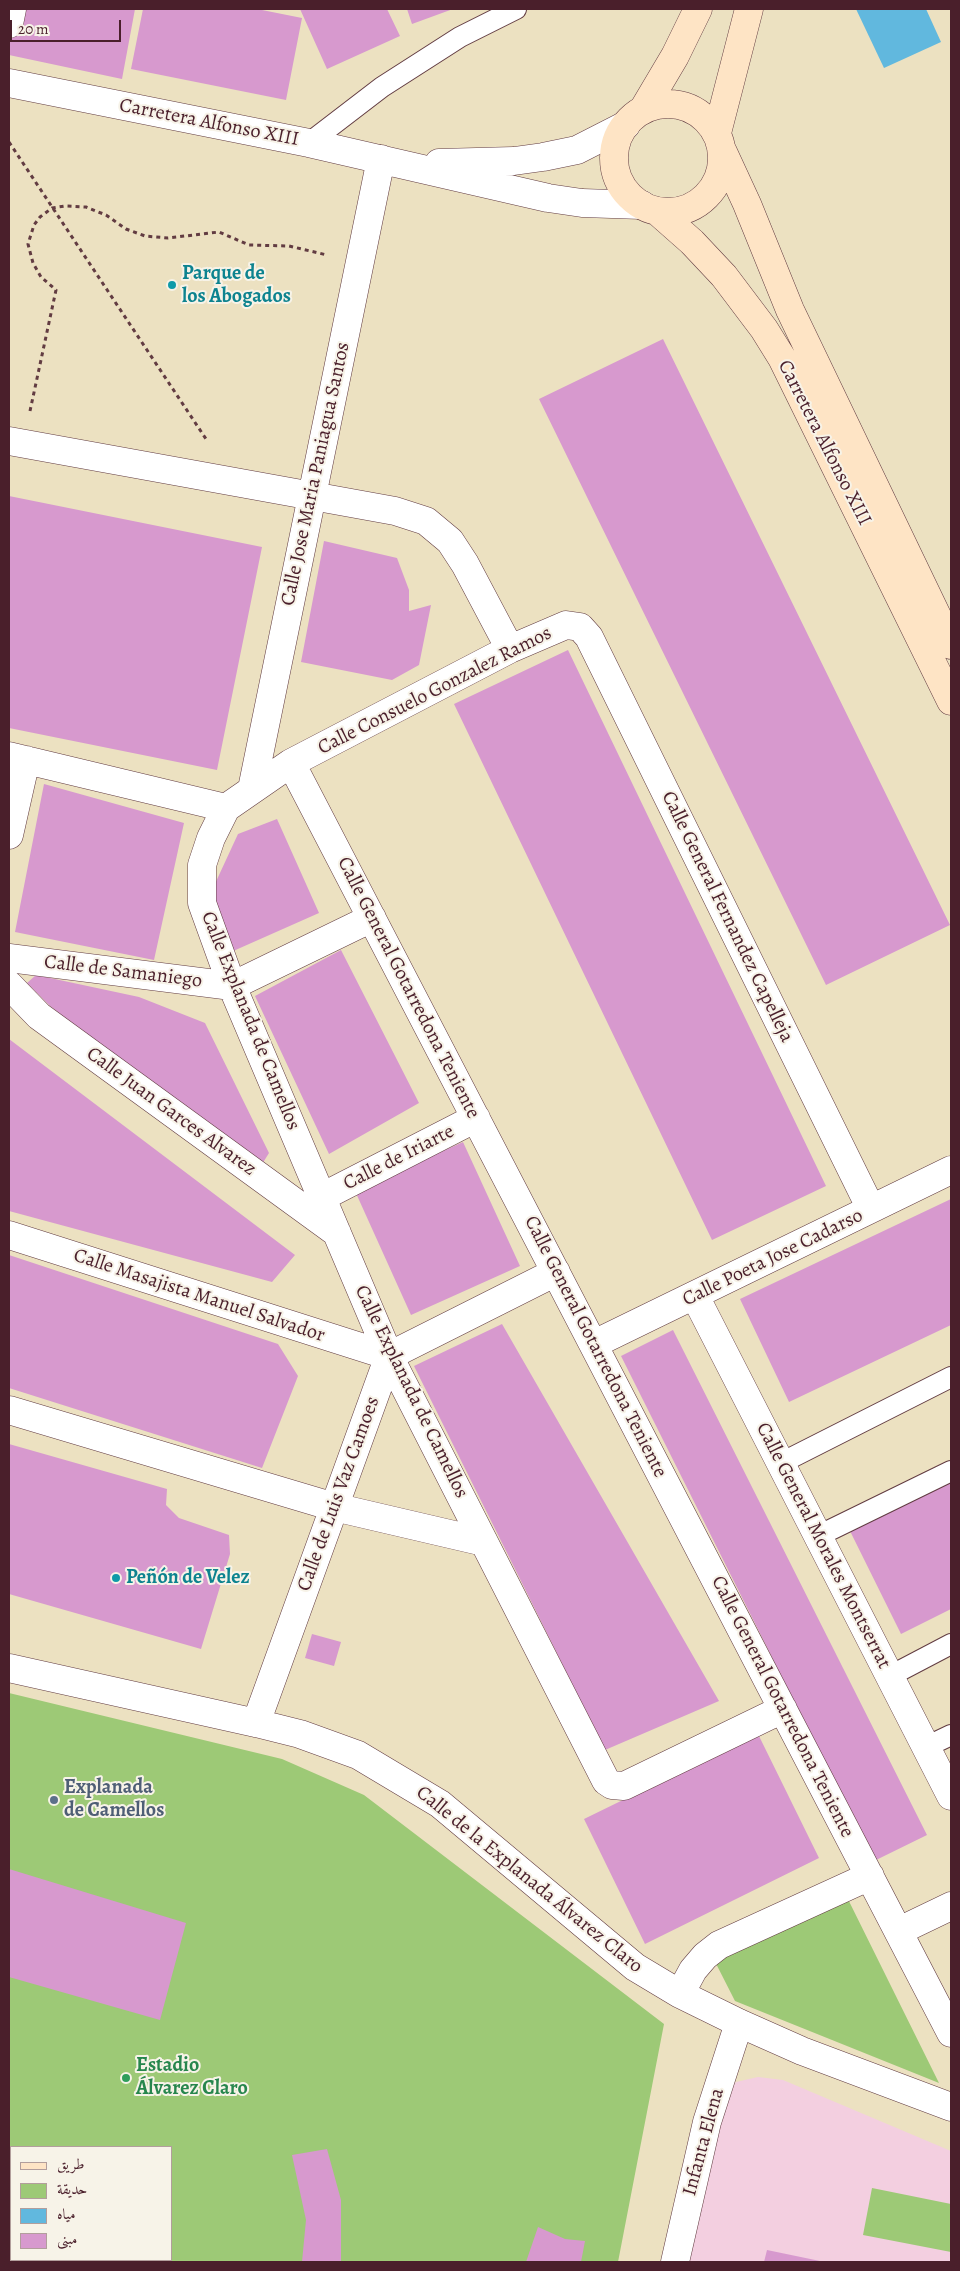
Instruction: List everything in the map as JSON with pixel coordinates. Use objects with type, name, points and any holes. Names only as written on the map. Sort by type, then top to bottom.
[{"type":"street","points":[[9,24],[12,9]]},
{"type":"street","points":[[698,9],[675,56],[617,141],[614,159],[618,177],[628,193],[650,208],[673,212],[693,206],[710,192],[720,174],[720,143],[748,9]]},
{"type":"street","name":"Carretera Alfonso XIII","points":[[9,83],[309,143],[548,198],[582,203],[650,208],[692,242],[724,276],[759,322],[782,358],[951,701]]},
{"type":"street","points":[[634,118],[663,104],[684,106],[703,116],[720,143]]},
{"type":"street","name":"Carretera Alfonso XIII","points":[[409,165],[514,161],[543,157],[576,150],[634,118]]},
{"type":"street","name":"Carretera Alfonso XIII","points":[[720,143],[794,318],[951,645]]},
{"type":"street","name":"Calle Jose Maria Paniagua Santos","points":[[252,789],[274,673],[381,159]]},
{"type":"street","points":[[9,441],[395,511],[426,522],[450,541],[465,564],[510,649]]},
{"type":"street","name":"Calle Consuelo Gonzalez Ramos","points":[[226,808],[292,763],[510,649],[566,625],[580,627]]},
{"type":"street","name":"Calle General Fernandez Capelleja","points":[[580,627],[589,637],[872,1209]]},
{"type":"street","points":[[9,835],[17,758],[226,808]]},
{"type":"street","name":"Calle General Gotarredona Teniente","points":[[292,763],[951,2033]]},
{"type":"street","name":"Calle Explanada de Camellos","points":[[226,808],[211,838],[202,865],[202,903],[232,986],[389,1356],[606,1782],[612,1785],[624,1786],[783,1709]]},
{"type":"street","points":[[232,986],[372,918]]},
{"type":"street","name":"Calle de Samaniego","points":[[9,958],[232,986]]},
{"type":"street","name":"Calle Juan Garces Alvarez","points":[[9,985],[39,1016],[337,1233]]},
{"type":"street","name":"Calle de Iriarte","points":[[322,1197],[476,1118]]},
{"type":"street","name":"Calle Poeta Jose Cadarso","points":[[594,1344],[696,1296],[951,1170]]},
{"type":"street","name":"Calle Masajista Manuel Salvador","points":[[9,1236],[389,1356]]},
{"type":"street","points":[[389,1356],[556,1272]]},
{"type":"street","name":"Calle General Morales Montserrat","points":[[696,1296],[951,1796]]},
{"type":"street","name":"Calle de Luis Vaz Camoes","points":[[256,1723],[389,1356]]},
{"type":"street","points":[[9,1410],[334,1507],[484,1542]]},
{"type":"street","name":"Calle de la Explanada Álvarez Claro","points":[[9,1668],[256,1723],[300,1734],[358,1755],[403,1780],[440,1804],[635,1967],[680,1994],[802,2051],[951,2108]]},
{"type":"street","points":[[680,1994],[693,1970],[705,1956],[720,1945],[870,1876]]},
{"type":"street","points":[[898,1931],[951,1906]]},
{"type":"street","name":"Infanta Elena","points":[[674,2262],[707,2122],[739,2023]]},
{"type":"lane","points":[[309,143],[382,87],[460,37],[516,9]]},
{"type":"lane","points":[[781,1463],[951,1377]]},
{"type":"lane","points":[[818,1536],[951,1471]]},
{"type":"lane","points":[[890,1676],[951,1644]]},
{"type":"lane","points":[[926,1747],[951,1735]]},
{"type":"path","points":[[9,142],[211,448]]},
{"type":"path","points":[[30,412],[56,290],[41,276],[33,263],[28,244],[34,225],[40,217],[52,208],[65,206],[86,207],[106,215],[126,229],[146,236],[168,238],[219,232],[249,245],[288,246],[360,262]]},
{"type":"shaded area","points":[[758,2077],[783,2080],[951,2151],[951,2262],[687,2262],[724,2097],[736,2082]]},
{"type":"green space","points":[[9,1693],[282,1759],[364,1795],[664,2024],[618,2262],[9,2262]]},
{"type":"green space","points":[[837,1877],[939,2083],[735,2001],[705,1942]]},
{"type":"green space","points":[[872,2188],[951,2204],[951,2252],[863,2235]]},
{"type":"water","points":[[856,9],[926,9],[941,42],[884,68]]},
{"type":"building","points":[[14,9],[135,9],[122,79],[9,55],[9,38]]},
{"type":"building","points":[[143,9],[257,9],[302,18],[286,100],[131,69]]},
{"type":"building","points":[[300,9],[387,9],[400,36],[327,69]]},
{"type":"building","points":[[407,9],[453,9],[412,24]]},
{"type":"building","points":[[663,339],[950,925],[826,985],[539,399]]},
{"type":"building","points":[[9,496],[262,547],[217,770],[9,728]]},
{"type":"building","points":[[324,541],[397,558],[409,590],[409,611],[431,605],[419,665],[392,680],[301,662]]},
{"type":"building","points":[[568,650],[826,1186],[712,1240],[454,704]]},
{"type":"building","points":[[44,784],[184,823],[154,960],[15,932]]},
{"type":"building","points":[[277,819],[319,913],[231,952],[207,901],[238,834]]},
{"type":"building","points":[[341,950],[419,1103],[329,1154],[255,996]]},
{"type":"building","points":[[36,975],[139,997],[205,1023],[269,1153],[259,1169],[50,1006],[27,983]]},
{"type":"building","points":[[9,1039],[295,1255],[272,1282],[9,1211]]},
{"type":"building","points":[[463,1142],[520,1266],[411,1315],[355,1191]]},
{"type":"building","points":[[951,1199],[951,1325],[789,1402],[740,1299]]},
{"type":"building","points":[[9,1255],[278,1344],[298,1376],[262,1468],[9,1388]]},
{"type":"building","points":[[502,1324],[719,1701],[605,1750],[414,1366]]},
{"type":"building","points":[[673,1330],[927,1835],[874,1861],[621,1356]]},
{"type":"building","points":[[9,1444],[167,1489],[166,1505],[179,1518],[229,1535],[230,1554],[201,1649],[9,1594]]},
{"type":"building","points":[[951,1482],[951,1609],[901,1634],[850,1531]]},
{"type":"building","points":[[312,1634],[341,1642],[334,1666],[305,1658]]},
{"type":"building","points":[[758,1734],[819,1858],[645,1944],[584,1819]]},
{"type":"building","points":[[9,1869],[186,1923],[160,2020],[9,1977]]},
{"type":"building","points":[[327,2149],[341,2200],[341,2262],[302,2262],[306,2220],[292,2155]]},
{"type":"building","points":[[538,2227],[565,2239],[585,2241],[581,2262],[526,2262]]},
{"type":"building","points":[[767,2250],[820,2261],[820,2262],[764,2262]]},
{"type":"place","name":"Parque de los Abogados","points":[[172,285]]},
{"type":"place","name":"Peñón de Velez","points":[[116,1578]]},
{"type":"place","name":"Explanada de Camellos","points":[[54,1800]]},
{"type":"place","name":"Estadio Álvarez Claro","points":[[126,2078]]}]
